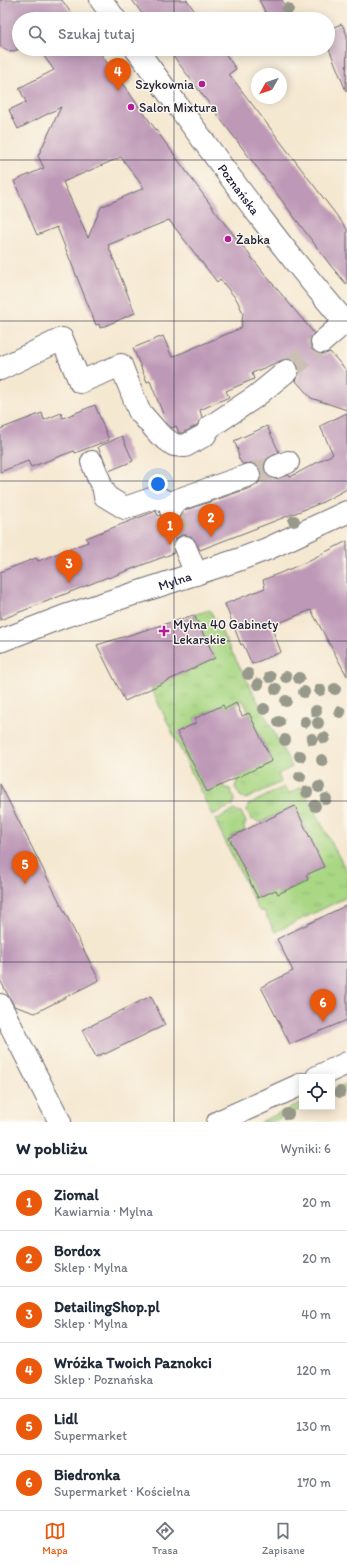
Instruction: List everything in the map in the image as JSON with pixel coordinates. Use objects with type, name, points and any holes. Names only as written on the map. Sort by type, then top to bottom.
[{"type":"street","points":[[101,0],[110,12]]},
{"type":"street","name":"Poznańska","points":[[141,56],[250,205],[298,267],[346,323]]},
{"type":"street","points":[[322,342],[346,323]]},
{"type":"street","points":[[0,369],[62,340],[80,382],[120,366],[139,411],[160,435],[174,445],[186,446],[205,435],[210,427],[255,397],[287,371]]},
{"type":"street","points":[[98,478],[105,496],[125,508],[158,497],[170,507],[249,475]]},
{"type":"street","name":"Mylna","points":[[0,641],[65,616],[260,552],[347,512]]},
{"type":"street","points":[[185,547],[196,574]]},
{"type":"street","points":[[0,1005],[60,1122]]},
{"type":"street","points":[[323,1074],[347,1063]]},
{"type":"street","points":[[218,1122],[299,1085]]},
{"type":"green space","points":[[210,610],[292,767],[278,774],[281,782],[246,799],[240,796],[235,787],[237,778],[272,760],[243,700],[225,709],[223,705],[194,718],[196,723],[178,732],[207,792],[222,785],[230,789],[235,799],[233,805],[212,815],[151,688],[214,658],[195,616],[193,615]]},
{"type":"green space","points":[[284,787],[288,794],[302,787],[347,872],[347,897],[275,932],[264,911],[260,911],[258,909],[215,820],[235,810],[241,812],[246,822],[244,827],[245,830],[229,838],[258,898],[276,890],[279,894],[308,880],[306,875],[323,867],[295,806],[259,823],[251,819],[247,810],[248,805]]},
{"type":"green space","points":[[347,1083],[347,1089],[335,1094],[335,1089]]},
{"type":"green space","points":[[299,1104],[299,1110],[271,1122],[260,1122]]},
{"type":"building","points":[[0,0],[62,0],[70,12],[12,12],[12,52],[0,46]]},
{"type":"building","points":[[132,0],[187,0],[195,12],[141,12]]},
{"type":"building","points":[[259,0],[282,0],[288,12],[265,12]]},
{"type":"building","points":[[342,24],[347,35],[346,91],[332,56],[335,56],[335,26]]},
{"type":"building","points":[[44,56],[102,56],[221,219],[314,333],[310,338],[312,350],[318,354],[330,352],[347,371],[347,410],[311,398],[295,380],[299,375],[297,363],[292,360],[285,359],[252,373],[254,379],[226,391],[229,397],[200,410],[202,418],[196,426],[179,433],[176,426],[172,428],[167,424],[150,381],[147,382],[133,348],[163,336],[172,357],[241,328],[243,313],[237,300],[220,279],[217,282],[169,220],[108,245],[135,313],[100,328],[99,324],[96,325],[57,227],[37,235],[14,181],[44,168],[38,156],[61,107],[18,129],[9,110],[26,102],[19,88],[54,70]],"holes":[[[121,157],[144,188],[101,207],[88,238],[63,182]]]},
{"type":"building","points":[[173,56],[227,56],[236,69],[229,74],[347,229],[347,285],[331,266]]},
{"type":"building","points":[[95,405],[109,440],[31,467],[28,461],[0,472],[0,429],[42,413],[44,420],[61,413],[63,418]]},
{"type":"building","points":[[347,413],[347,489],[321,503],[200,550],[192,537],[181,535],[175,539],[173,545],[174,553],[108,577],[0,620],[0,572],[36,558],[38,561],[88,542],[86,538],[156,511],[158,516],[160,515],[168,522],[175,522],[180,518],[183,511],[253,487],[259,483],[261,471],[257,465],[252,463],[242,464],[238,457],[238,450],[234,441],[267,426],[279,452],[266,460],[264,466],[265,472],[268,477],[274,479],[289,475],[290,477],[333,454],[320,426]]},
{"type":"building","points":[[122,436],[133,461],[109,471],[98,447]]},
{"type":"building","points":[[347,541],[347,676],[311,610],[271,626],[281,652],[252,664],[243,644],[241,645],[225,604],[265,588],[263,580],[302,564]]},
{"type":"building","points":[[194,615],[215,658],[125,701],[97,645]]},
{"type":"building","points":[[236,703],[242,716],[249,713],[272,761],[207,792],[177,732],[196,723],[194,719],[223,705],[225,709]]},
{"type":"building","points":[[0,784],[99,980],[35,1013],[14,1006],[0,980]]},
{"type":"building","points":[[295,806],[324,867],[306,875],[308,880],[278,894],[276,890],[258,898],[229,838]]},
{"type":"building","points":[[347,905],[347,1020],[290,1044],[261,987],[293,971],[277,939]]},
{"type":"building","points":[[151,996],[165,1025],[96,1057],[82,1030]]},
{"type":"tunnel","points":[[287,371],[322,342]]},
{"type":"tunnel","points":[[249,475],[276,467]]},
{"type":"tunnel","points":[[171,510],[185,547]]},
{"type":"place","name":"Szykownia","points":[[202,84]]},
{"type":"place","name":"Wróżka Twoich Paznokci","points":[[118,91]]},
{"type":"place","name":"Salon Mixtura","points":[[131,107]]},
{"type":"place","name":"Żabka","points":[[228,239]]},
{"type":"place","name":"Bordox","points":[[211,537]]},
{"type":"place","name":"Ziomal","points":[[170,545]]},
{"type":"place","name":"DetailingShop.pl","points":[[69,583]]},
{"type":"place","name":"Mylna 40 Gabinety Lekarskie","points":[[164,631]]},
{"type":"place","name":"Lidl","points":[[25,884]]},
{"type":"place","name":"Biedronka","points":[[323,1022]]}]
